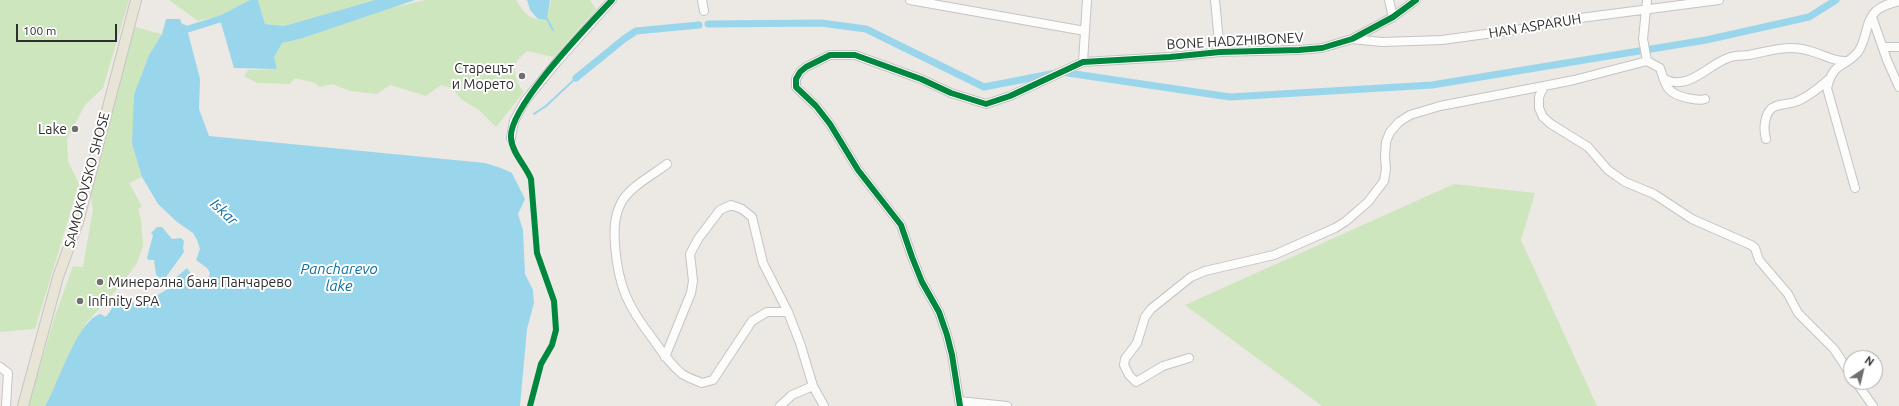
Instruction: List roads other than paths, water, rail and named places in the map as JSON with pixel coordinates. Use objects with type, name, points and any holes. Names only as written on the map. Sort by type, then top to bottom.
[{"type":"main road","name":"SAMOKOVSKO SHOSE","points":[[23,406],[58,278],[78,222],[111,90],[136,0]]},
{"type":"street","points":[[511,138],[514,121],[525,101],[556,63],[612,0]]},
{"type":"street","points":[[702,0],[704,11]]},
{"type":"street","points":[[910,0],[948,3],[1085,31]]},
{"type":"street","points":[[1083,62],[1087,0]]},
{"type":"street","points":[[1215,0],[1220,52]]},
{"type":"street","points":[[1389,0],[1392,17]]},
{"type":"street","name":"BONE HADZHIBONEV","points":[[960,404],[947,334],[939,312],[912,257],[901,225],[858,170],[830,124],[816,106],[796,87],[796,79],[800,72],[806,67],[830,55],[855,55],[920,79],[951,93],[986,104],[1010,96],[1083,62],[1170,57],[1220,52],[1322,48],[1352,39],[1392,17],[1416,0]]},
{"type":"street","points":[[1647,0],[1643,39],[1647,61]]},
{"type":"street","name":"HAN ASPARUH","points":[[1352,39],[1382,42],[1442,40],[1522,29],[1570,19],[1719,0]]},
{"type":"street","points":[[1766,139],[1763,130],[1769,112],[1775,106],[1795,102],[1812,92],[1829,78],[1839,65],[1858,52],[1872,17],[1877,10],[1886,5],[1899,1]]},
{"type":"street","points":[[1872,17],[1899,87]]},
{"type":"street","points":[[1883,47],[1899,47]]},
{"type":"street","points":[[1664,79],[1673,82],[1685,81],[1704,73],[1728,58],[1775,49],[1798,49],[1810,51],[1838,61],[1845,61]]},
{"type":"street","points":[[1189,358],[1163,366],[1136,382],[1129,376],[1124,365],[1125,359],[1137,343],[1145,317],[1151,309],[1191,277],[1205,271],[1274,255],[1293,247],[1318,234],[1335,228],[1368,202],[1384,181],[1386,169],[1386,142],[1390,132],[1399,122],[1410,115],[1440,106],[1581,79],[1647,61],[1660,68],[1667,87],[1676,95],[1699,100],[1706,99]]},
{"type":"street","points":[[1829,78],[1827,88],[1855,188]]},
{"type":"street","points":[[1544,86],[1539,97],[1539,108],[1542,116],[1551,124],[1588,147],[1608,170],[1625,182],[1654,194],[1698,222],[1755,248],[1759,260],[1788,294],[1798,313],[1834,349],[1843,362]]},
{"type":"street","points":[[667,164],[654,175],[643,181],[622,201],[615,216],[614,233],[618,275],[626,297],[640,324],[665,357],[684,375],[702,383],[713,380],[752,322],[767,312],[788,312]]},
{"type":"street","points":[[665,357],[691,293],[693,281],[690,254],[698,239],[720,210],[731,205],[742,209],[752,217],[763,263],[788,312],[800,343],[813,386],[824,406]]},
{"type":"street","points":[[0,367],[8,373],[6,406]]},
{"type":"street","points":[[780,406],[792,395],[813,386]]},
{"type":"street","points":[[1862,390],[1873,406]]},
{"type":"street","points":[[960,404],[1007,406]]},
{"type":"water","points":[[250,0],[258,0],[265,24],[284,26],[375,0],[415,0],[303,38],[282,43],[274,57],[277,69],[234,68],[219,16]]},
{"type":"water","points":[[527,0],[550,0],[547,20],[538,19],[530,10]]},
{"type":"water","name":"Pancharevo lake","points":[[166,19],[180,19],[182,24],[186,25],[200,79],[199,109],[209,136],[485,163],[512,173],[525,199],[518,214],[523,230],[525,274],[533,290],[534,303],[527,329],[520,406],[45,406],[69,354],[84,327],[93,318],[101,314],[105,317],[120,294],[139,306],[171,287],[172,281],[187,268],[198,282],[202,283],[205,283],[210,273],[207,268],[196,260],[200,249],[193,233],[177,222],[158,204],[142,177],[132,144],[134,95],[149,55],[162,34]]},
{"type":"water","points":[[157,227],[162,227],[172,239],[181,238],[184,241],[184,252],[166,277],[162,279],[156,275],[154,260],[149,260],[147,258],[153,235],[151,233]]},
{"type":"waterway","points":[[708,24],[821,23],[866,29],[984,87],[1061,72],[1230,97],[1432,85],[1706,40],[1809,17],[1836,0]]},
{"type":"waterway","points":[[188,29],[220,19],[230,22]]},
{"type":"waterway","points":[[547,19],[553,30]]},
{"type":"waterway","points":[[576,78],[636,31],[699,25]]},
{"type":"waterway","points":[[534,114],[546,106],[576,78]]},
{"type":"place","name":"Старецът и Морето","points":[[522,76]]},
{"type":"place","name":"Lake","points":[[75,129]]},
{"type":"place","name":"Минерална баня Панчарево","points":[[100,282]]},
{"type":"place","name":"Infinity SPA","points":[[80,301]]},
{"type":"water label","name":"Iskar","points":[[224,212]]}]
